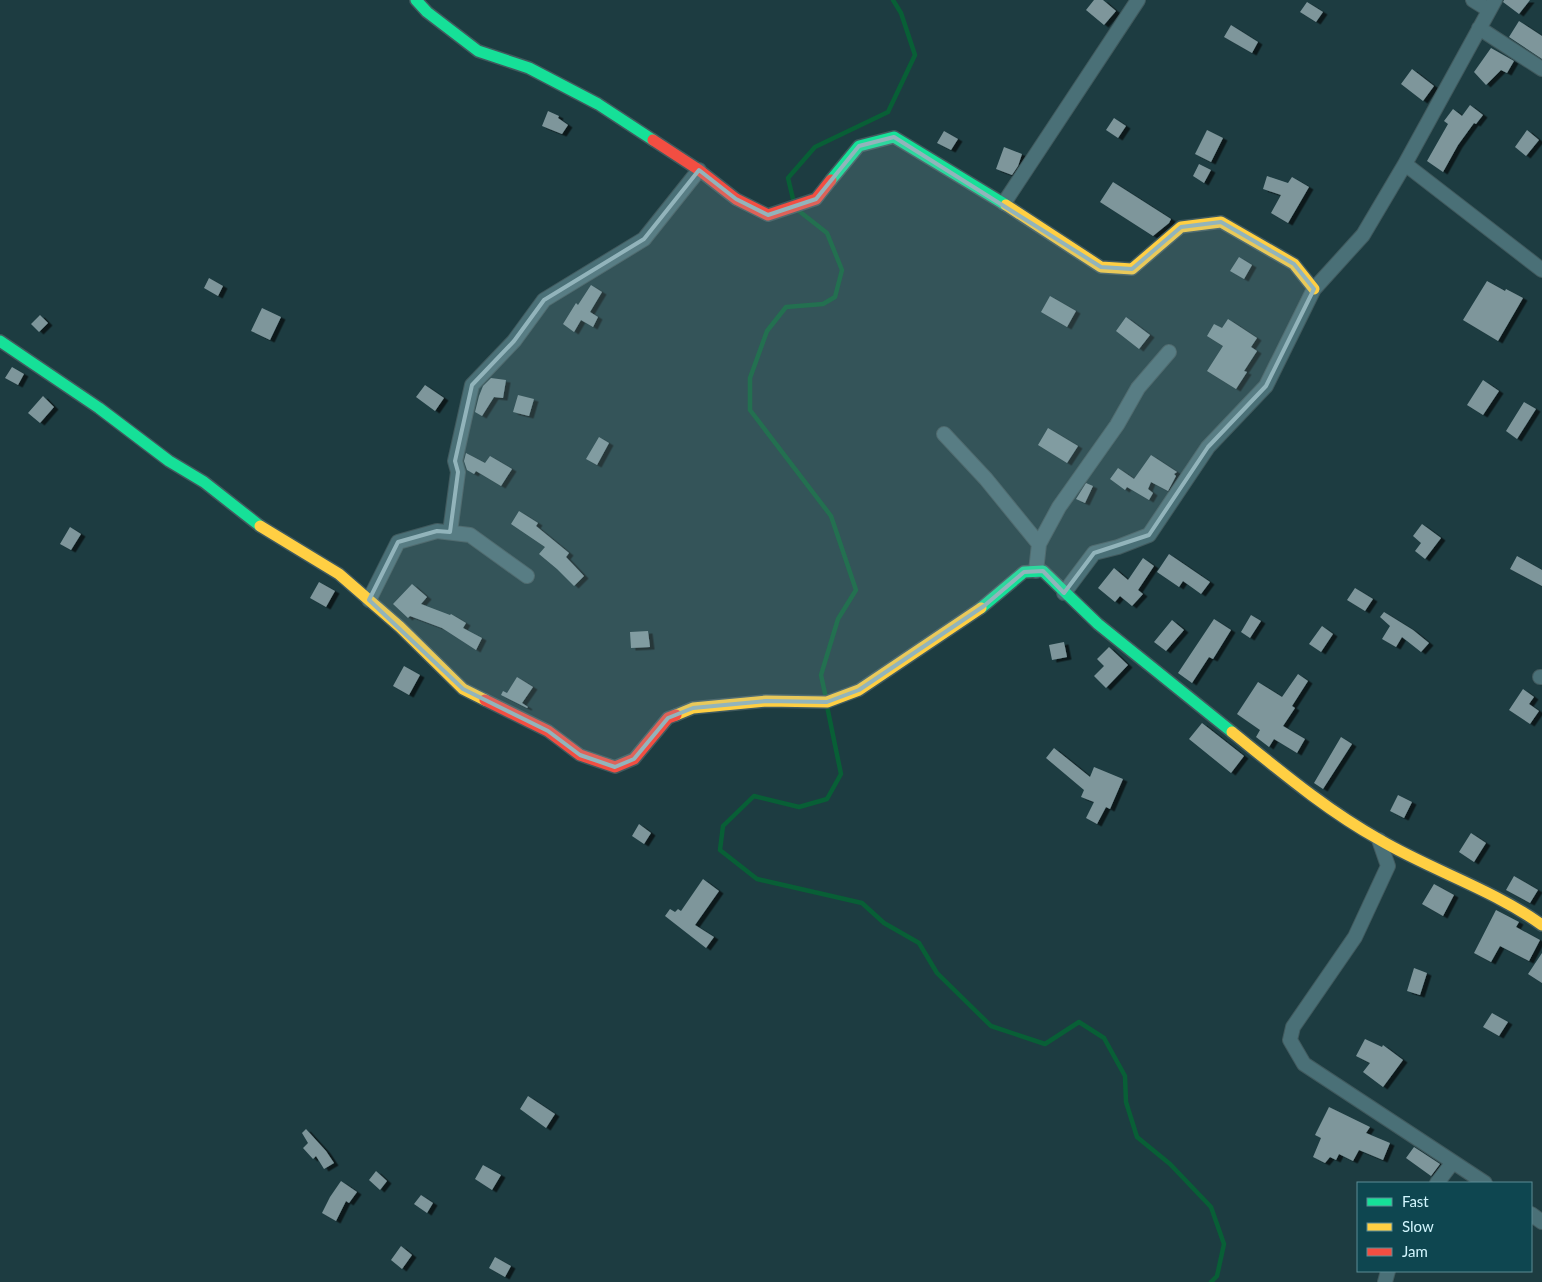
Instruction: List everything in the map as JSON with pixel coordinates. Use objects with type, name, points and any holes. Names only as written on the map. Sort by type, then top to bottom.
[{"type":"street","points":[[416,0],[427,12],[478,51],[528,68],[598,104],[699,170],[736,199],[768,215],[816,199],[859,146],[894,137],[1004,203],[1101,267],[1132,269],[1181,227],[1220,222],[1294,264],[1314,289]]},
{"type":"street","points":[[1004,203],[1138,0]]},
{"type":"street","points":[[1064,593],[1094,553],[1118,547],[1149,535],[1208,447],[1266,386],[1314,289],[1363,235],[1405,164],[1492,5],[1473,0]]},
{"type":"street","points":[[1479,28],[1542,69]]},
{"type":"street","points":[[1405,164],[1542,270]]},
{"type":"street","points":[[450,532],[458,472],[455,461],[472,385],[514,341],[544,300],[644,239],[699,170]]},
{"type":"street","points":[[0,341],[99,408],[169,461],[204,482],[261,527],[340,574],[400,628],[463,689],[548,731],[580,755],[615,767],[634,759],[668,718],[693,708],[766,701],[827,702],[859,690],[984,606],[1024,572],[1043,571],[1064,593],[1284,775],[1332,811],[1379,840],[1498,897],[1542,925]]},
{"type":"street","points":[[1036,571],[1039,544],[1059,507],[1117,425],[1138,388],[1169,352]]},
{"type":"street","points":[[944,434],[986,479],[1039,544]]},
{"type":"street","points":[[369,600],[398,542],[437,531],[470,535],[527,576]]},
{"type":"street","points":[[1379,840],[1388,866],[1355,937],[1293,1027],[1290,1040],[1304,1064],[1483,1182]]},
{"type":"street","points":[[1438,1182],[1453,1162]]},
{"type":"highlighted area","points":[[894,137],[1101,267],[1132,269],[1181,227],[1221,222],[1294,264],[1314,289],[1266,386],[1208,447],[1149,535],[1094,553],[1064,593],[1043,571],[1024,572],[984,606],[859,690],[827,702],[766,701],[693,708],[668,718],[634,759],[615,767],[580,755],[548,731],[463,689],[369,600],[398,542],[437,531],[450,532],[458,472],[455,461],[472,385],[514,341],[544,300],[644,239],[699,170],[736,199],[768,215],[816,199],[859,146]]},
{"type":"building","points":[[1094,0],[1103,0],[1116,11],[1104,25],[1086,10]]},
{"type":"building","points":[[1504,0],[1530,0],[1519,14],[1503,2]]},
{"type":"building","points":[[1307,2],[1323,12],[1316,22],[1300,12]]},
{"type":"building","points":[[1519,21],[1542,36],[1542,59],[1509,37]]},
{"type":"building","points":[[1231,25],[1258,42],[1252,53],[1224,37]]},
{"type":"building","points":[[1491,48],[1514,61],[1507,73],[1501,70],[1486,85],[1474,72]]},
{"type":"building","points":[[1412,69],[1434,86],[1423,101],[1401,84]]},
{"type":"building","points":[[1470,105],[1483,115],[1476,124],[1474,123],[1458,145],[1443,172],[1427,161],[1448,124],[1444,121],[1453,109],[1462,116]]},
{"type":"building","points":[[548,111],[559,116],[558,118],[568,125],[562,134],[542,126]]},
{"type":"building","points":[[1114,118],[1126,126],[1118,138],[1106,130]]},
{"type":"building","points":[[1207,130],[1223,138],[1211,162],[1195,154]]},
{"type":"building","points":[[1527,130],[1539,140],[1526,156],[1515,147]]},
{"type":"building","points":[[944,131],[958,139],[951,150],[937,143]]},
{"type":"building","points":[[1004,147],[1022,154],[1018,166],[1012,175],[996,169]]},
{"type":"building","points":[[1199,164],[1211,170],[1204,183],[1193,176]]},
{"type":"building","points":[[1267,176],[1288,183],[1292,177],[1309,187],[1288,223],[1271,213],[1281,195],[1263,189]]},
{"type":"building","points":[[1113,182],[1171,219],[1169,223],[1153,236],[1100,202]]},
{"type":"building","points":[[1239,257],[1252,265],[1244,279],[1230,271]]},
{"type":"building","points":[[209,278],[223,286],[218,296],[204,288]]},
{"type":"building","points":[[1487,281],[1523,298],[1498,341],[1463,320]]},
{"type":"building","points":[[591,285],[602,292],[590,312],[598,317],[593,327],[581,320],[574,332],[563,324],[576,303],[578,305]]},
{"type":"building","points":[[1050,296],[1076,311],[1067,327],[1041,312]]},
{"type":"building","points":[[262,308],[281,317],[270,340],[251,331]]},
{"type":"building","points":[[40,315],[48,323],[39,332],[31,324]]},
{"type":"building","points":[[1126,317],[1150,335],[1139,349],[1116,331]]},
{"type":"building","points":[[1228,319],[1257,338],[1251,347],[1257,351],[1244,371],[1247,372],[1236,389],[1207,371],[1223,346],[1207,336],[1214,324],[1222,328]]},
{"type":"building","points":[[12,367],[24,374],[18,385],[5,378]]},
{"type":"building","points":[[491,378],[506,380],[503,398],[494,397],[482,416],[475,412],[483,386]]},
{"type":"building","points":[[1483,380],[1499,391],[1483,415],[1467,405]]},
{"type":"building","points":[[425,385],[444,398],[435,411],[416,397]]},
{"type":"building","points":[[518,395],[534,399],[529,416],[513,412]]},
{"type":"building","points":[[43,396],[54,407],[40,423],[28,413]]},
{"type":"building","points":[[1524,402],[1536,409],[1517,439],[1506,431]]},
{"type":"building","points":[[1048,428],[1078,446],[1067,463],[1038,445]]},
{"type":"building","points":[[599,437],[609,443],[597,465],[586,459]]},
{"type":"building","points":[[466,453],[485,463],[490,456],[512,469],[501,486],[476,471],[474,474],[467,470],[464,461]]},
{"type":"building","points":[[1151,455],[1177,472],[1174,474],[1176,476],[1168,491],[1151,482],[1148,489],[1153,493],[1149,500],[1127,487],[1125,490],[1110,479],[1118,468],[1134,479]]},
{"type":"building","points":[[1086,483],[1093,486],[1085,503],[1076,499]]},
{"type":"building","points":[[519,511],[538,523],[536,526],[569,553],[566,557],[584,576],[574,586],[539,554],[545,547],[511,524]]},
{"type":"building","points":[[1422,524],[1441,538],[1425,559],[1415,551],[1421,543],[1413,536]]},
{"type":"building","points":[[70,527],[81,534],[71,550],[60,544]]},
{"type":"building","points":[[1169,554],[1210,582],[1201,594],[1183,581],[1179,587],[1157,572]]},
{"type":"building","points":[[1517,556],[1542,570],[1542,586],[1510,569]]},
{"type":"building","points":[[1143,558],[1154,566],[1138,590],[1143,594],[1132,606],[1120,596],[1115,602],[1098,588],[1114,568],[1128,580]]},
{"type":"building","points":[[319,582],[335,591],[326,607],[310,598]]},
{"type":"building","points":[[412,584],[427,597],[421,604],[451,614],[466,623],[463,628],[482,638],[476,650],[442,628],[410,616],[408,618],[393,604]]},
{"type":"building","points":[[1355,588],[1373,599],[1365,611],[1347,600]]},
{"type":"building","points":[[1384,612],[1413,630],[1429,643],[1421,652],[1402,637],[1396,647],[1382,639],[1390,626],[1380,617]]},
{"type":"building","points":[[1251,615],[1261,621],[1250,638],[1241,632]]},
{"type":"building","points":[[1214,619],[1231,630],[1213,659],[1209,657],[1192,683],[1178,673]]},
{"type":"building","points":[[1172,620],[1184,630],[1166,651],[1154,642]]},
{"type":"building","points":[[1322,626],[1333,634],[1321,652],[1309,644]]},
{"type":"building","points":[[648,631],[650,647],[631,648],[630,632]]},
{"type":"building","points":[[1064,642],[1067,657],[1052,660],[1049,645]]},
{"type":"building","points":[[1109,647],[1128,665],[1106,688],[1094,676],[1104,666],[1097,659]]},
{"type":"building","points":[[404,666],[420,675],[409,695],[393,686]]},
{"type":"building","points":[[1298,674],[1308,681],[1292,706],[1295,708],[1283,726],[1305,739],[1297,753],[1274,739],[1269,747],[1256,737],[1260,730],[1237,714],[1258,682],[1282,697]]},
{"type":"building","points":[[517,677],[533,687],[522,703],[527,708],[501,695],[503,691],[507,693]]},
{"type":"building","points":[[1523,689],[1534,697],[1529,704],[1539,711],[1530,724],[1509,710]]},
{"type":"building","points":[[1202,723],[1244,756],[1231,773],[1189,739]]},
{"type":"building","points":[[1341,737],[1352,744],[1323,789],[1314,783]]},
{"type":"building","points":[[1054,748],[1090,777],[1094,767],[1123,779],[1110,809],[1106,807],[1097,824],[1086,818],[1094,802],[1081,797],[1084,790],[1046,758]]},
{"type":"building","points":[[1398,795],[1412,802],[1404,818],[1390,811]]},
{"type":"building","points":[[639,824],[651,833],[644,844],[632,836]]},
{"type":"building","points":[[1471,833],[1486,843],[1474,862],[1459,852]]},
{"type":"building","points":[[1514,876],[1538,890],[1530,903],[1506,890]]},
{"type":"building","points":[[703,879],[719,891],[695,925],[714,937],[706,948],[665,916],[670,909],[675,912],[678,909],[681,911]]},
{"type":"building","points":[[1434,884],[1454,895],[1443,916],[1422,904]]},
{"type":"building","points":[[1496,910],[1519,922],[1516,927],[1540,940],[1529,961],[1500,946],[1491,962],[1474,953]]},
{"type":"building","points":[[1542,953],[1542,983],[1528,974]]},
{"type":"building","points":[[1414,968],[1427,973],[1420,995],[1407,991]]},
{"type":"building","points":[[1492,1013],[1508,1022],[1499,1036],[1483,1027]]},
{"type":"building","points":[[1365,1039],[1382,1047],[1383,1045],[1403,1060],[1383,1087],[1363,1072],[1370,1063],[1356,1056]]},
{"type":"building","points":[[528,1096],[555,1114],[546,1128],[520,1109]]},
{"type":"building","points":[[1329,1107],[1370,1127],[1366,1133],[1390,1143],[1383,1160],[1359,1150],[1353,1161],[1339,1154],[1336,1160],[1330,1157],[1325,1163],[1313,1157],[1321,1138],[1315,1135]]},
{"type":"building","points":[[306,1129],[334,1163],[324,1169],[316,1156],[313,1159],[303,1148],[308,1143],[302,1133]]},
{"type":"building","points":[[1414,1147],[1440,1164],[1431,1176],[1406,1158]]},
{"type":"building","points":[[483,1165],[501,1175],[492,1190],[475,1179]]},
{"type":"building","points":[[376,1171],[387,1181],[380,1190],[369,1180]]},
{"type":"building","points":[[341,1181],[357,1192],[349,1203],[346,1201],[336,1221],[322,1213]]},
{"type":"building","points":[[421,1195],[433,1203],[427,1213],[414,1204]]},
{"type":"building","points":[[401,1246],[412,1255],[402,1269],[391,1260]]},
{"type":"building","points":[[495,1257],[511,1266],[505,1277],[489,1268]]},
{"type":"waterway","points":[[794,203],[788,178],[815,147],[888,112],[915,55],[901,13],[893,0]]},
{"type":"waterway","points":[[799,211],[827,233],[842,270],[835,297],[823,304],[786,307],[767,331],[750,378],[750,410],[831,516],[856,590],[838,619],[821,675],[826,698]]},
{"type":"waterway","points":[[827,706],[841,774],[827,799],[799,807],[754,796],[723,826],[720,850],[757,879],[862,903],[884,923],[919,943],[937,973],[991,1026],[1045,1044],[1079,1022],[1104,1038],[1125,1076],[1126,1102],[1137,1137],[1170,1164],[1211,1207],[1224,1244],[1217,1276],[1211,1282]]},
{"type":"traffic: fast","points":[[416,0],[427,12],[478,51],[529,68],[598,104],[653,140]]},
{"type":"traffic: fast","points":[[831,180],[859,146],[894,137],[1006,205]]},
{"type":"traffic: fast","points":[[0,341],[99,408],[169,461],[204,482],[260,526]]},
{"type":"traffic: fast","points":[[981,608],[1024,572],[1043,571],[1098,624],[1232,732]]},
{"type":"traffic: slow","points":[[1006,205],[1101,267],[1132,269],[1181,227],[1221,222],[1294,264],[1314,289]]},
{"type":"traffic: slow","points":[[260,526],[339,574],[400,627],[463,689],[485,700]]},
{"type":"traffic: slow","points":[[676,715],[693,708],[766,701],[827,702],[859,690],[981,608]]},
{"type":"traffic: slow","points":[[1232,732],[1303,789],[1360,828],[1400,851],[1483,890],[1542,925]]},
{"type":"traffic: jam","points":[[653,140],[699,170],[736,199],[768,215],[816,199],[831,180]]},
{"type":"traffic: jam","points":[[485,700],[548,731],[580,755],[615,767],[634,759],[668,718],[676,715]]}]
